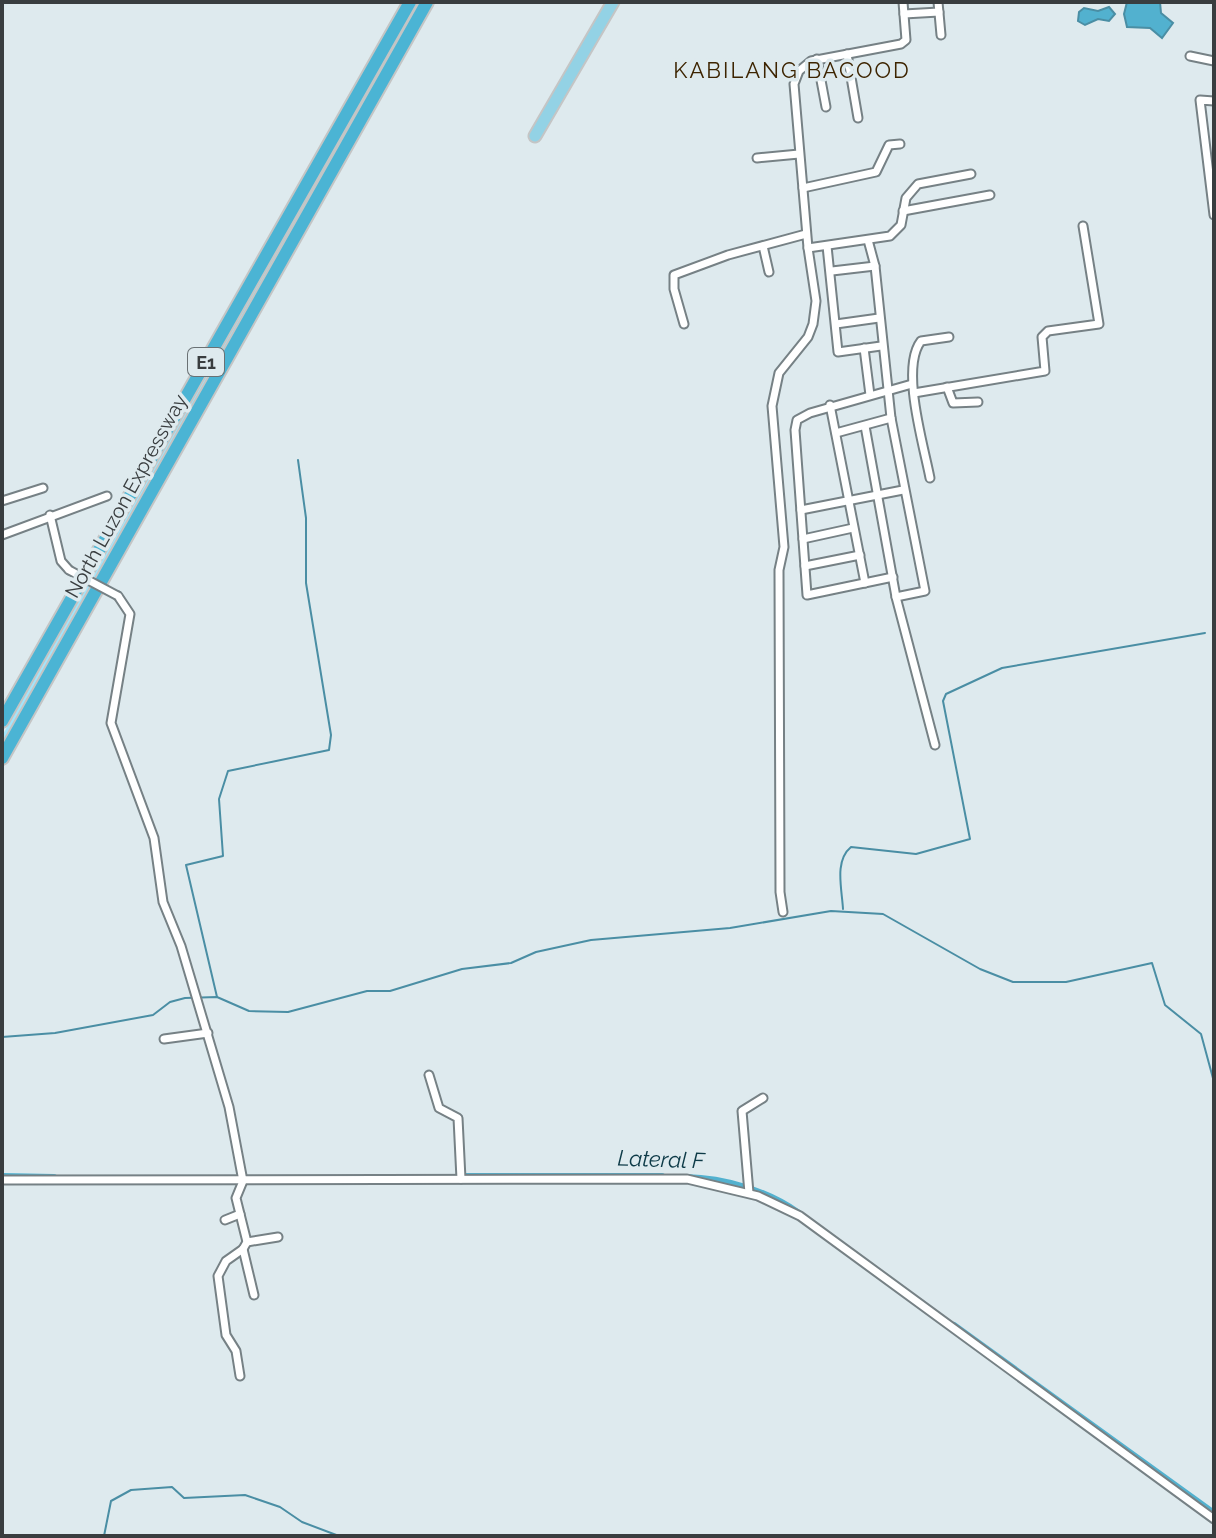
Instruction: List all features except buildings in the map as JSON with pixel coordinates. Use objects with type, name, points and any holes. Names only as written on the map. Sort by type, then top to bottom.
[{"type":"highway","name":"North Luzon Expressway","points":[[2,721],[410,2]]},
{"type":"highway","name":"North Luzon Expressway","points":[[2,758],[427,2]]},
{"type":"main road","points":[[535,136],[613,2]]},
{"type":"street","points":[[783,912],[780,892],[779,570],[784,547],[772,406],[779,373],[808,337],[813,324],[815,291],[806,234],[794,84],[799,71],[817,59],[901,44],[906,40],[903,2]]},
{"type":"street","points":[[938,2],[941,35]]},
{"type":"street","points":[[904,14],[939,12]]},
{"type":"street","points":[[847,54],[858,118]]},
{"type":"street","points":[[1190,56],[1214,61]]},
{"type":"street","points":[[817,59],[826,107]]},
{"type":"street","points":[[1214,101],[1200,100],[1214,215]]},
{"type":"street","points":[[803,188],[876,172],[889,145],[900,144]]},
{"type":"street","points":[[757,158],[799,154]]},
{"type":"street","points":[[808,248],[890,236],[896,231],[906,198],[918,184],[971,174]]},
{"type":"street","points":[[903,211],[990,195]]},
{"type":"street","points":[[914,393],[1045,371],[1042,337],[1048,331],[1099,324],[1083,226]]},
{"type":"street","points":[[684,324],[674,289],[674,275],[806,234]]},
{"type":"street","points":[[868,240],[875,266],[881,346],[891,418],[925,591],[896,597]]},
{"type":"street","points":[[763,246],[769,272]]},
{"type":"street","points":[[827,246],[838,352],[881,346]]},
{"type":"street","points":[[832,271],[875,266]]},
{"type":"street","points":[[836,324],[879,318]]},
{"type":"street","points":[[930,478],[912,384],[917,346],[921,341],[949,337]]},
{"type":"street","points":[[864,348],[870,395]]},
{"type":"street","points":[[893,577],[807,595],[797,420],[830,405],[912,384]]},
{"type":"street","points":[[947,387],[953,403],[978,402]]},
{"type":"street","points":[[830,405],[865,583]]},
{"type":"street","points":[[836,433],[891,418]]},
{"type":"street","points":[[865,426],[896,597],[935,745]]},
{"type":"street","points":[[2,501],[43,488]]},
{"type":"street","points":[[801,510],[903,490]]},
{"type":"street","points":[[2,535],[107,496]]},
{"type":"street","points":[[50,515],[61,561],[69,570],[118,596],[130,614],[111,723],[154,838],[163,902],[199,1003],[229,1107],[242,1179],[236,1198],[254,1295]]},
{"type":"street","points":[[803,539],[853,528]]},
{"type":"street","points":[[805,566],[860,555]]},
{"type":"street","points":[[164,1039],[208,1033]]},
{"type":"street","points":[[429,1075],[439,1108],[458,1118],[461,1177]]},
{"type":"street","points":[[749,1190],[742,1111],[763,1098]]},
{"type":"street","points":[[2,1180],[687,1179],[749,1190],[800,1216],[1214,1519]]},
{"type":"street","points":[[225,1220],[240,1214]]},
{"type":"street","points":[[240,1376],[236,1351],[226,1335],[218,1276],[226,1261],[245,1246],[278,1237]]},
{"type":"shaded area","points":[[417,2],[426,2],[2,750],[2,736]]},
{"type":"shaded area","points":[[1127,2],[1160,2],[1161,13],[1173,23],[1162,38],[1150,28],[1127,27],[1124,14]]},
{"type":"shaded area","points":[[1109,7],[1115,14],[1109,21],[1098,19],[1085,25],[1078,21],[1079,12],[1084,8],[1098,11]]},
{"type":"waterway","points":[[217,997],[186,865],[223,856],[219,799],[228,771],[329,750],[331,735],[306,583],[306,518],[298,460]]},
{"type":"waterway","points":[[843,909],[841,867],[851,847],[916,854],[970,839],[943,701],[946,694],[1002,668],[1205,633]]},
{"type":"waterway","points":[[2,1037],[55,1033],[153,1015],[170,1002],[185,998],[217,997],[249,1011],[288,1012],[367,991],[390,991],[462,969],[511,963],[536,952],[591,940],[730,928],[831,911],[883,914],[980,969],[1013,982],[1066,982],[1152,963],[1165,1005],[1201,1034],[1214,1082]]},
{"type":"waterway","name":"Lateral F","points":[[2,1176],[54,1177]]},
{"type":"waterway","name":"Lateral F","points":[[458,1176],[662,1176]]},
{"type":"waterway","name":"Lateral F","points":[[686,1177],[745,1187],[799,1213]]},
{"type":"waterway","name":"Lateral F","points":[[954,1325],[1214,1513]]},
{"type":"waterway","points":[[104,1536],[111,1501],[131,1490],[172,1487],[184,1498],[245,1495],[280,1507],[302,1522],[339,1536]]},
{"type":"district","name":"KABILANG BACOOD","points":[[792,70]]}]
